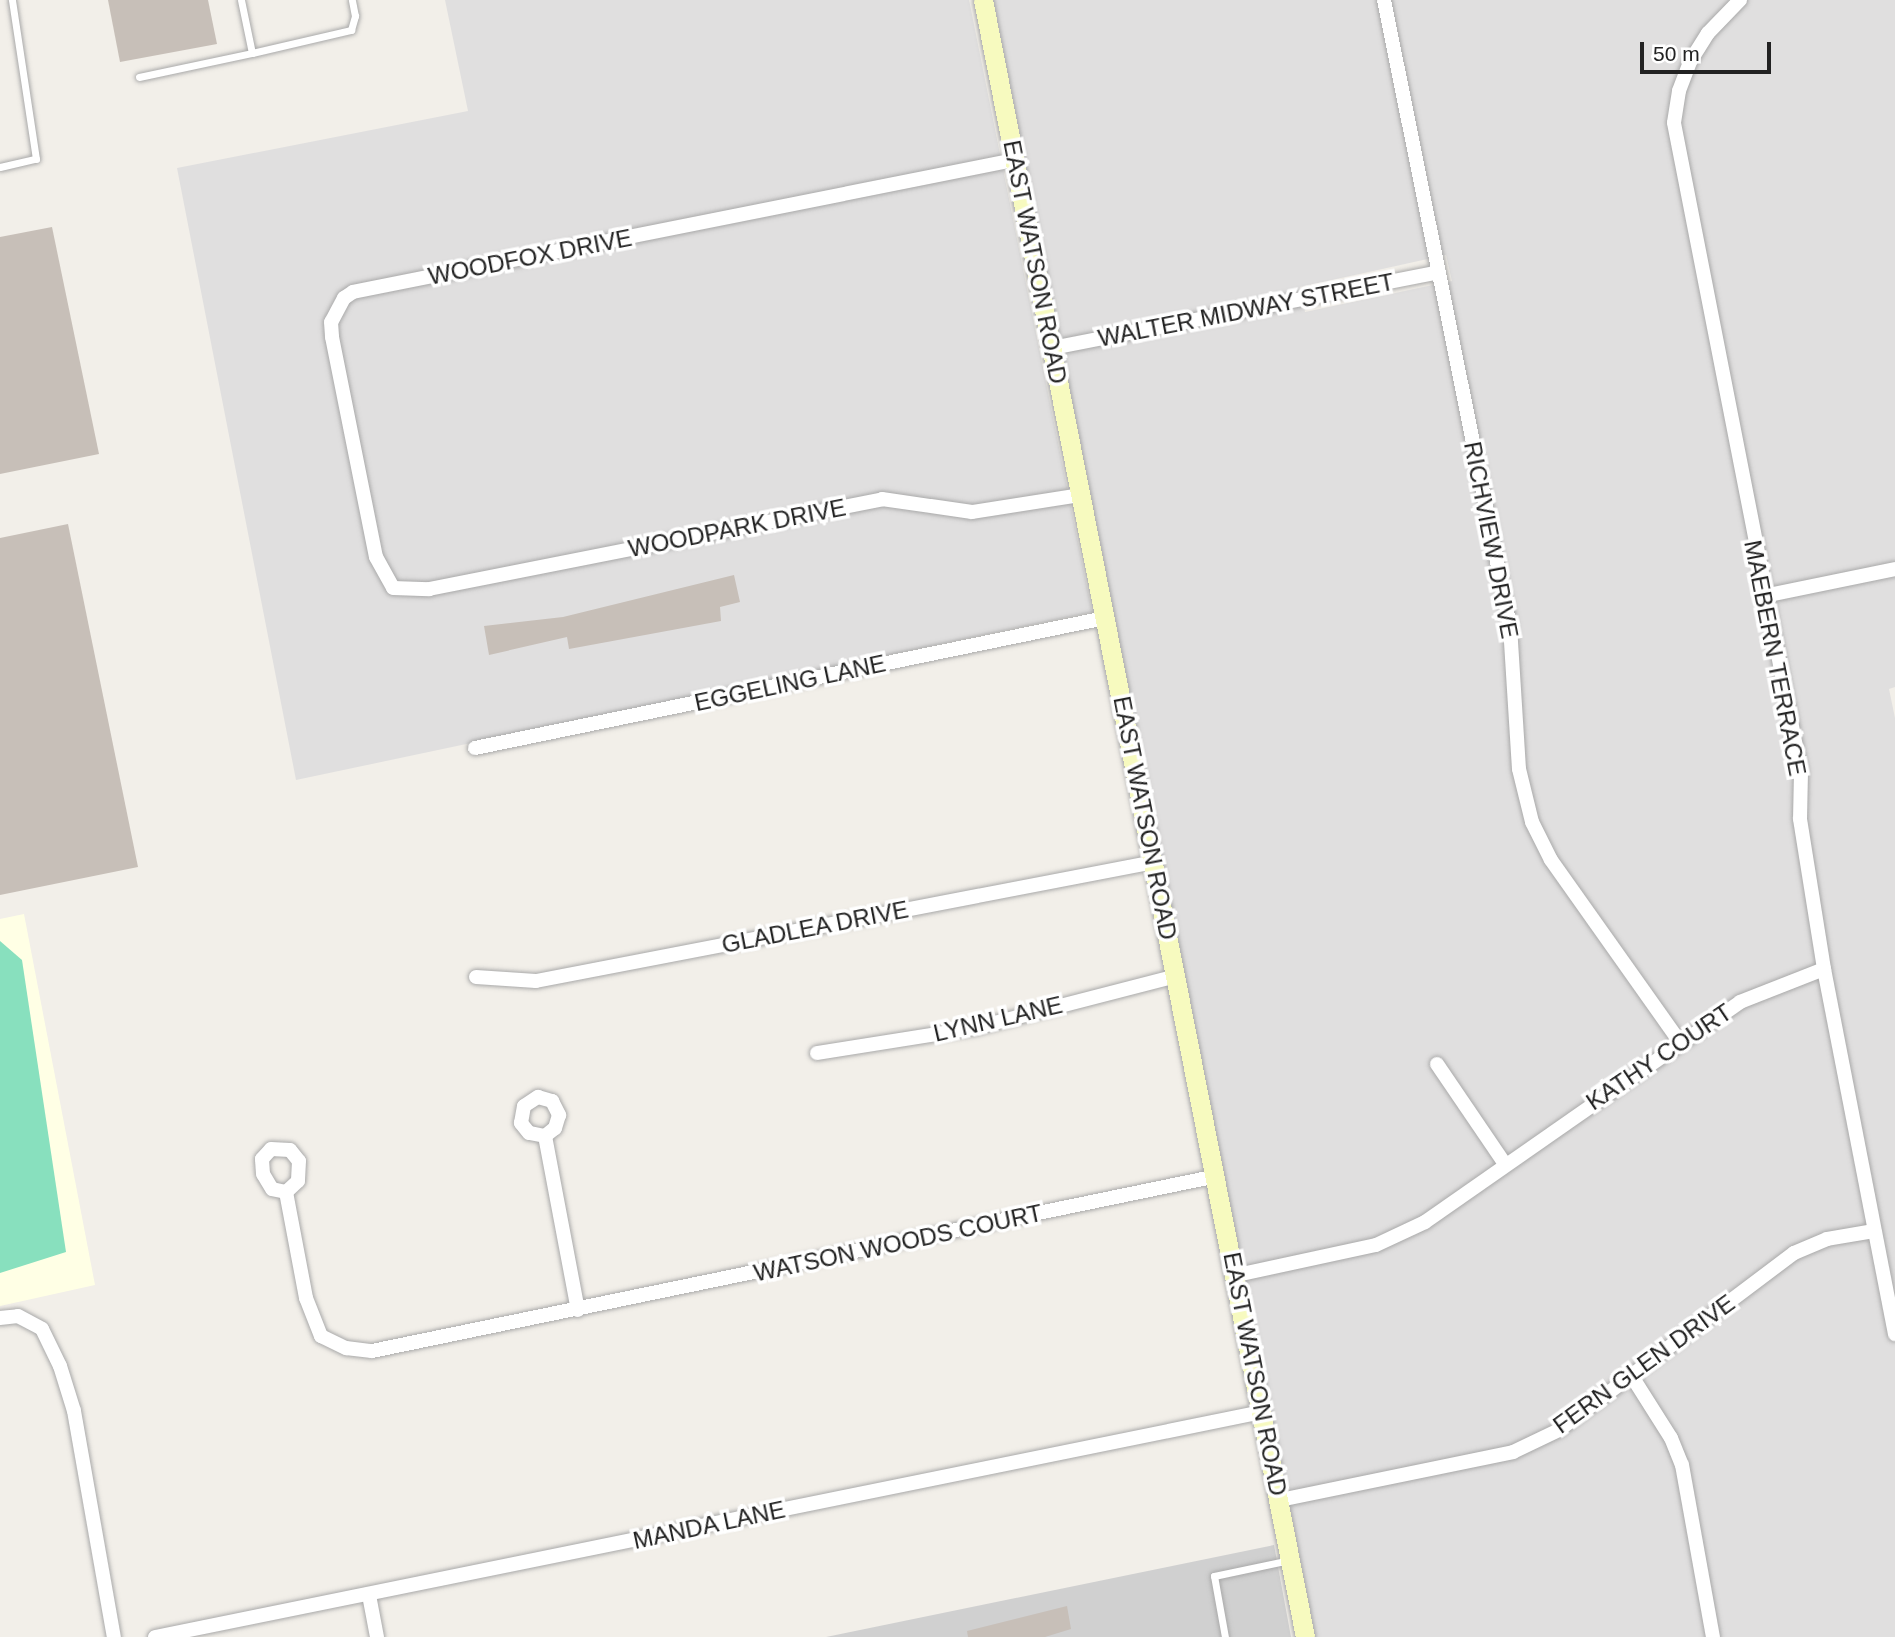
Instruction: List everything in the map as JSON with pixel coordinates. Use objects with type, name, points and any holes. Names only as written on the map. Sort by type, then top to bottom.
[{"type":"street","name":"EAST WATSON ROAD","points":[[983,0],[1237,1275],[1305,1637]]},
{"type":"street","name":"RICHVIEW DRIVE","points":[[1384,0],[1510,626],[1519,769],[1532,822],[1551,860],[1679,1041]]},
{"type":"street","name":"MAEBERN TERRACE","points":[[1740,0],[1708,33],[1690,62],[1679,91],[1674,123],[1763,596],[1801,772],[1800,819],[1824,969],[1895,1334]]},
{"type":"street","name":"WOODFOX DRIVE","points":[[393,589],[376,557],[332,337],[331,322],[344,298],[367,289],[1014,160]]},
{"type":"street","name":"WALTER MIDWAY STREET","points":[[1052,348],[1439,272]]},
{"type":"street","name":"WOODPARK DRIVE","points":[[393,589],[429,589],[882,499],[972,512],[1081,495]]},
{"type":"street","points":[[1763,596],[1895,569]]},
{"type":"street","name":"EGGELING LANE","points":[[475,748],[1105,618]]},
{"type":"street","name":"GLADLEA DRIVE","points":[[476,977],[536,981],[1154,862]]},
{"type":"street","name":"KATHY COURT","points":[[1237,1275],[1376,1245],[1424,1222],[1679,1041],[1740,1002],[1824,969]]},
{"type":"street","name":"LYNN LANE","points":[[817,1053],[975,1028],[1176,976]]},
{"type":"street","points":[[1437,1063],[1504,1164]]},
{"type":"street","points":[[545,1136],[578,1310]]},
{"type":"street","name":"WATSON WOODS COURT","points":[[286,1192],[306,1298],[321,1336],[346,1348],[372,1351],[1217,1176]]},
{"type":"street","name":"FERN GLEN DRIVE","points":[[1280,1500],[1513,1452],[1559,1430],[1633,1378],[1794,1253],[1827,1239],[1874,1231]]},
{"type":"street","points":[[0,1318],[18,1316],[42,1329],[74,1411],[114,1637]]},
{"type":"street","points":[[1633,1378],[1671,1438],[1682,1465],[1713,1637]]},
{"type":"street","name":"MANDA LANE","points":[[155,1637],[1262,1412]]},
{"type":"street","points":[[369,1595],[377,1637]]},
{"type":"lane","points":[[0,167],[36,159],[12,0]]},
{"type":"lane","points":[[241,0],[252,52]]},
{"type":"lane","points":[[139,77],[351,30],[355,16],[352,0]]},
{"type":"lane","points":[[1225,1637],[1214,1576],[1290,1560]]},
{"type":"shaded area","points":[[445,0],[969,0],[1092,612],[296,780],[177,168],[468,111]]},
{"type":"shaded area","points":[[993,0],[1895,0],[1895,687],[1889,689],[1895,718],[1895,1637],[1315,1637]],"holes":[[[1446,255],[1452,281],[1305,312],[1300,287]]]},
{"type":"shaded area","points":[[24,914],[95,1285],[0,1306],[0,919]]},
{"type":"shaded area","points":[[1274,1545],[1291,1637],[826,1637]]},
{"type":"green space","points":[[0,941],[22,960],[66,1252],[0,1273]]},
{"type":"building","points":[[108,0],[208,0],[217,44],[120,62]]},
{"type":"building","points":[[52,227],[99,454],[0,474],[0,237]]},
{"type":"building","points":[[68,524],[138,867],[0,895],[0,538]]},
{"type":"building","points":[[734,575],[740,602],[720,607],[721,621],[569,649],[567,637],[489,655],[484,626],[563,617]]},
{"type":"building","points":[[1067,1606],[1071,1629],[1045,1637],[968,1637],[967,1631]]}]
